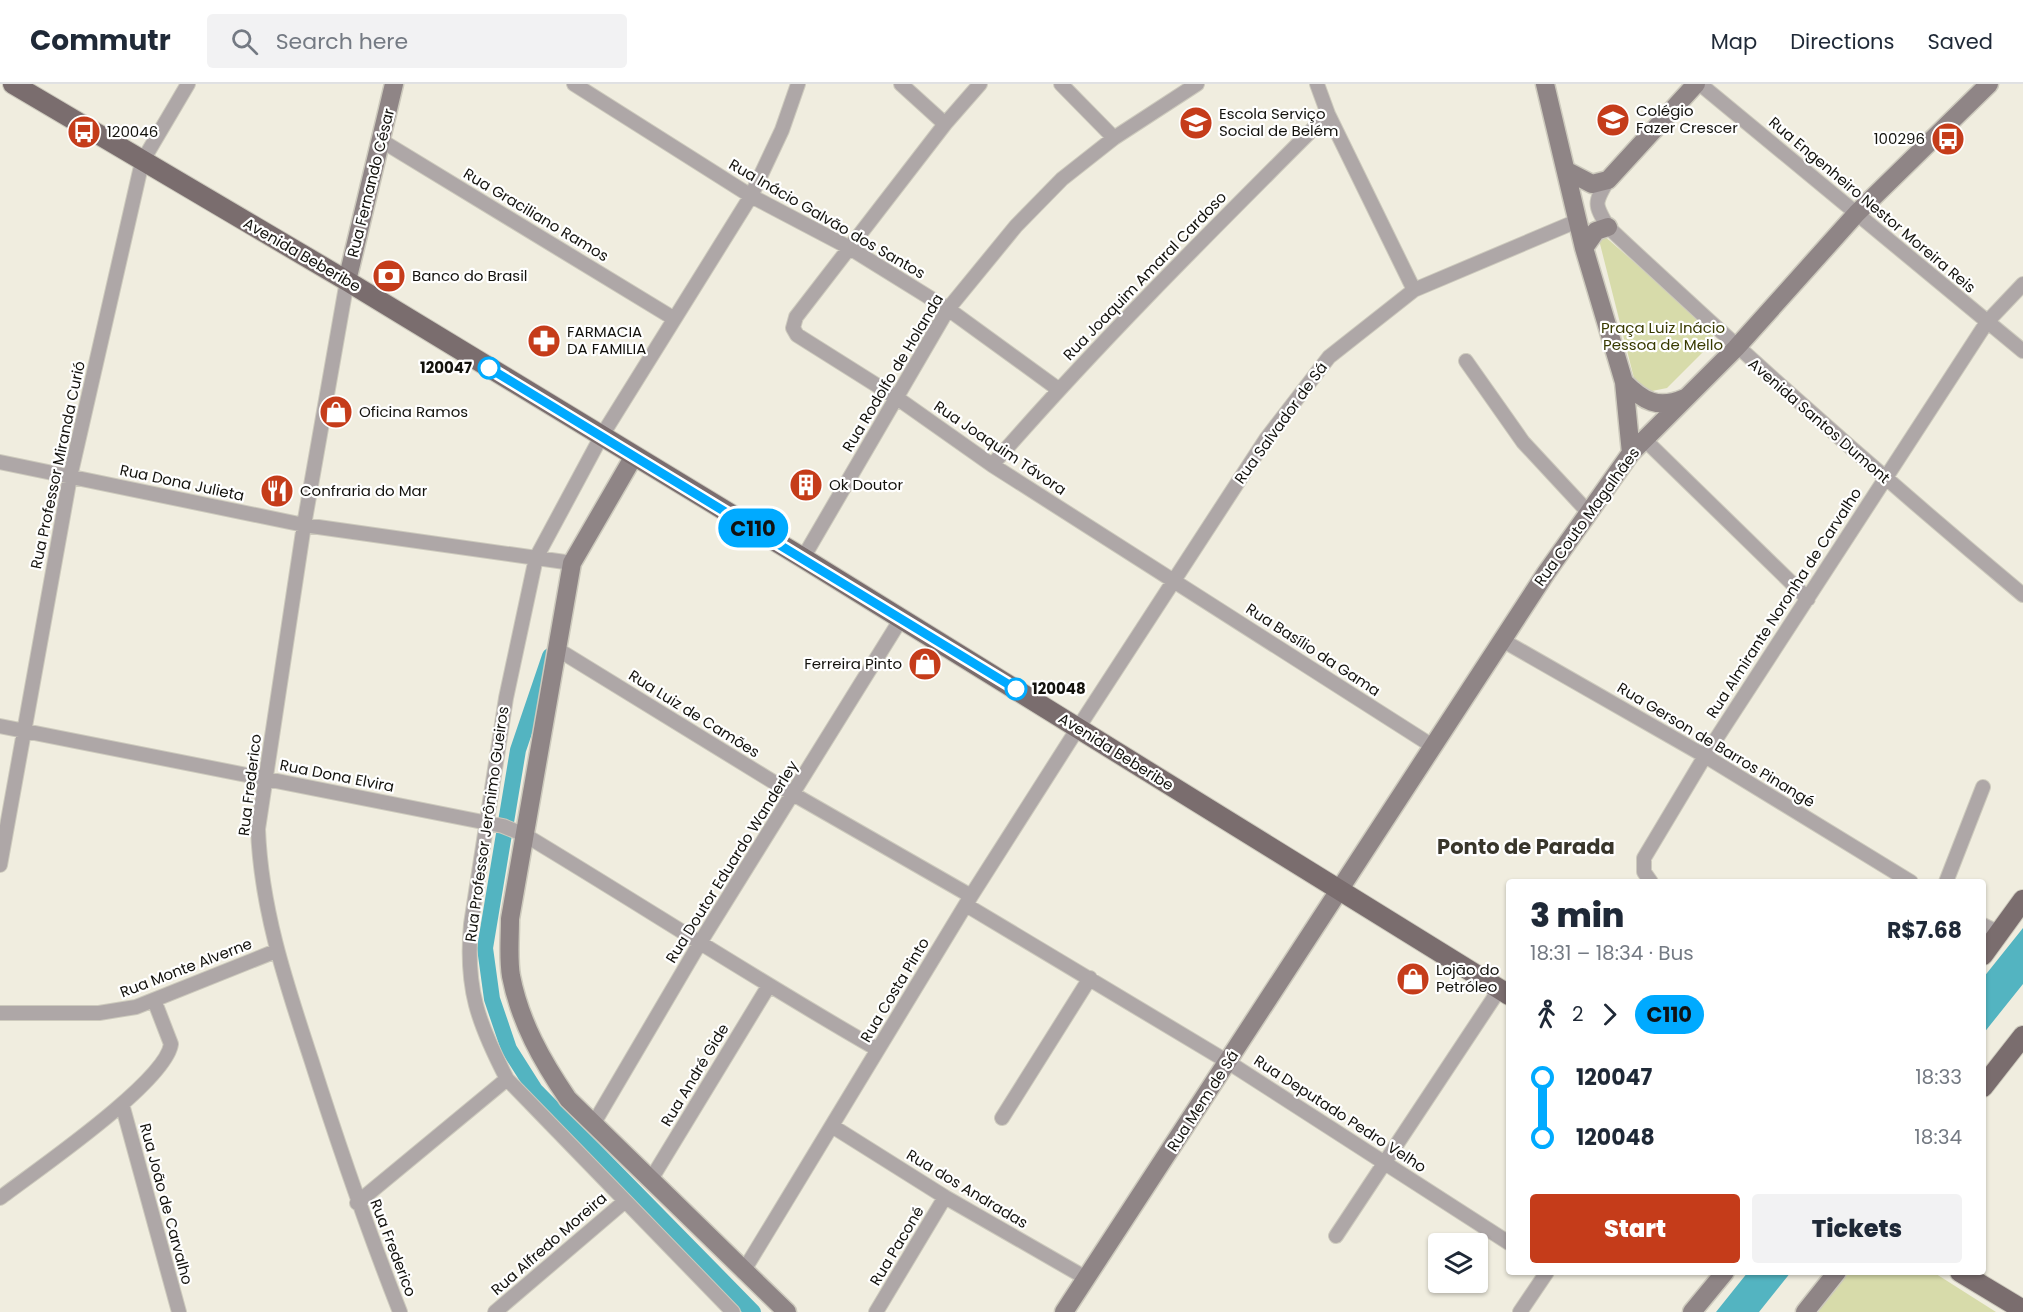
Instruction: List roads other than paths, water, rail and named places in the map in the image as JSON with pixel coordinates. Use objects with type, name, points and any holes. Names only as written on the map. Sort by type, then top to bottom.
[{"type":"main road","name":"Avenida Beberibe","points":[[13,84],[347,281],[803,558],[1504,993]]},
{"type":"main road","points":[[1986,945],[1991,929],[2023,900]]},
{"type":"main road","points":[[1986,1083],[2023,1036]]},
{"type":"main road","points":[[1965,1275],[2023,1310]]},
{"type":"street","name":"Rua Professor Miranda Curió","points":[[0,865],[70,477],[142,162],[188,84]]},
{"type":"street","name":"Rua Fernando César","points":[[347,281],[394,84]]},
{"type":"street","name":"Rua Inácio Galvão dos Santos","points":[[574,84],[593,90],[751,196],[848,247],[948,309],[1058,389]]},
{"type":"street","name":"Rua Professor Jerônimo Gueiros","points":[[733,1312],[718,1307],[624,1202],[507,1079],[483,1032],[468,958],[490,823],[506,698],[541,560],[602,437],[673,318],[751,196],[782,130],[798,84]]},
{"type":"street","points":[[901,84],[945,124]]},
{"type":"street","points":[[848,247],[945,124],[980,84]]},
{"type":"street","points":[[1061,84],[1114,138]]},
{"type":"street","name":"Rua Rodolfo de Holanda","points":[[803,558],[948,309],[1016,226],[1062,179],[1114,138],[1197,84]]},
{"type":"street","points":[[1317,84],[1328,114],[1414,290]]},
{"type":"street","points":[[1545,84],[1584,248],[1624,382],[1631,453]]},
{"type":"street","points":[[1567,171],[1592,184],[1608,180],[1698,84]]},
{"type":"street","name":"Rua Engenheiro Nestor Moreira Reis","points":[[1698,84],[2023,351]]},
{"type":"street","name":"Rua Couto Magalhães","points":[[1340,890],[1502,640],[1588,512],[1631,453],[1736,348],[1857,213],[1989,84]]},
{"type":"street","name":"Rua Joaquim Amaral Cardoso","points":[[992,465],[1058,389],[1179,263],[1328,114]]},
{"type":"street","name":"Rua Graciliano Ramos","points":[[382,141],[673,318]]},
{"type":"street","name":"Avenida Santos Dumont","points":[[1608,180],[1597,198],[1596,207],[1608,227],[1736,348],[1884,478],[2023,595]]},
{"type":"street","name":"Rua Salvador de Sá","points":[[1078,728],[1266,439],[1329,357],[1414,290],[1577,221]]},
{"type":"street","points":[[1584,248],[1596,231],[1608,227]]},
{"type":"street","name":"Rua Joaquim Távora","points":[[848,247],[793,323],[797,335],[897,398],[992,465],[1175,581]]},
{"type":"street","name":"Rua Frederico","points":[[347,281],[304,525],[258,829],[259,858],[276,951],[357,1203],[400,1312]]},
{"type":"street","name":"Rua Almirante Noronha de Carvalho","points":[[1649,879],[1644,872],[1644,858],[1705,756],[1987,322],[2023,284]]},
{"type":"street","points":[[1466,362],[1523,442],[1588,512]]},
{"type":"street","points":[[1624,382],[1646,402],[1672,404],[1687,398]]},
{"type":"street","points":[[1645,440],[1808,599]]},
{"type":"street","points":[[634,456],[569,563],[557,649],[519,833],[510,920],[511,975],[526,1026],[545,1065],[568,1099],[743,1272],[787,1312]]},
{"type":"street","name":"Rua Dona Julieta","points":[[0,462],[304,525],[569,563]]},
{"type":"street","name":"Rua Basílio da Gama","points":[[1175,581],[1434,747]]},
{"type":"street","name":"Rua Doutor Eduardo Wanderley","points":[[594,1123],[701,941],[902,620]]},
{"type":"street","name":"Rua Gerson de Barros Pinangé","points":[[1502,640],[1705,756],[1906,879]]},
{"type":"street","name":"Rua Luiz de Camões","points":[[557,649],[968,901]]},
{"type":"street","name":"Rua Dona Elvira","points":[[0,726],[490,823],[519,833],[701,941],[768,987],[878,1049]]},
{"type":"street","name":"Rua Costa Pinto","points":[[743,1272],[968,901],[1078,728]]},
{"type":"street","points":[[1948,879],[1983,787]]},
{"type":"street","name":"Rua Mem de Sá","points":[[1064,1312],[1340,890]]},
{"type":"street","name":"Rua Deputado Pedro Velho","points":[[968,901],[1228,1062],[1506,1240]]},
{"type":"street","name":"Rua Monte Alverne","points":[[0,1013],[117,1012],[154,1000],[276,951]]},
{"type":"street","points":[[1002,1118],[1090,978]]},
{"type":"street","name":"Rua André Gide","points":[[650,1181],[768,987]]},
{"type":"street","points":[[1336,1236],[1504,993]]},
{"type":"street","points":[[0,1198],[122,1104],[170,1052],[171,1044],[154,1000]]},
{"type":"street","points":[[357,1203],[507,1079]]},
{"type":"street","name":"Rua João de Carvalho","points":[[122,1104],[179,1312]]},
{"type":"street","name":"Rua dos Andradas","points":[[832,1126],[945,1197],[1086,1278]]},
{"type":"street","name":"Rua Paconé","points":[[876,1312],[945,1197]]},
{"type":"street","name":"Rua Alfredo Moreira","points":[[495,1312],[624,1202]]},
{"type":"street","points":[[1520,1312],[1545,1275]]},
{"type":"street","points":[[1692,1312],[1723,1275]]},
{"type":"street","points":[[1805,1312],[1835,1275]]},
{"type":"water","points":[[2023,928],[2023,984],[1986,1030],[1986,974]]},
{"type":"water","points":[[1746,1275],[1789,1275],[1759,1312],[1716,1312]]},
{"type":"waterway","points":[[550,656],[518,750],[485,948],[492,999],[509,1049],[535,1090],[753,1312]]},
{"type":"place","name":"Colégio Fazer Crescer","points":[[1613,120]]},
{"type":"place","name":"Escola Serviço Social de Belém","points":[[1196,123]]},
{"type":"place","name":"120046","points":[[84,132]]},
{"type":"place","name":"100296","points":[[1948,139]]},
{"type":"place","name":"Banco do Brasil","points":[[389,276]]},
{"type":"place","name":"FARMACIA DA FAMILIA","points":[[544,341]]},
{"type":"place","name":"120047","points":[[489,368]]},
{"type":"place","name":"Oficina Ramos","points":[[336,412]]},
{"type":"place","name":"Ok Doutor","points":[[806,485]]},
{"type":"place","name":"Confraria do Mar","points":[[277,491]]},
{"type":"place","name":"Ferreira Pinto","points":[[925,664]]},
{"type":"place","name":"120048","points":[[1016,689]]},
{"type":"place","name":"Lojão do Petróleo","points":[[1413,979]]},
{"type":"district","name":"Ponto de Parada","points":[[1526,847]]},
{"type":"park label","name":"Praça Luiz Inácio Pessoa de Mello","points":[[1663,336]]}]
